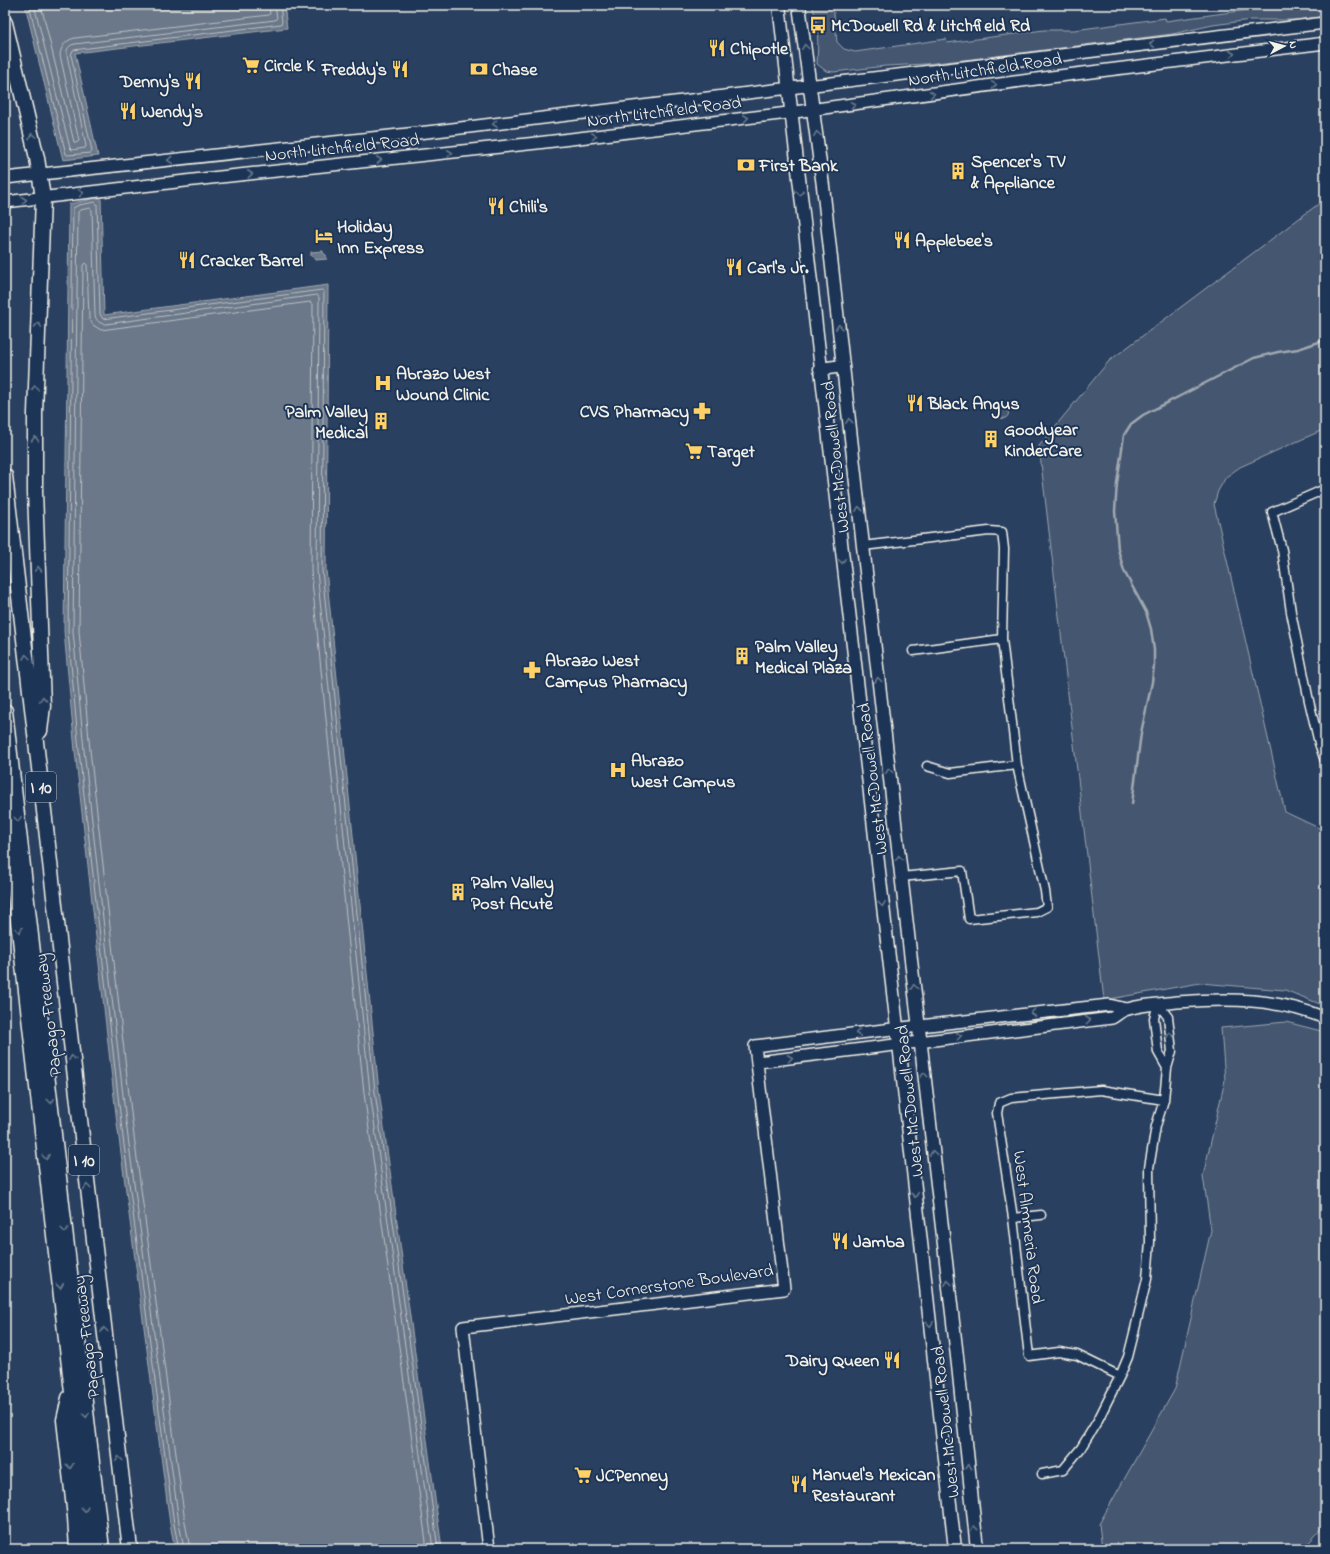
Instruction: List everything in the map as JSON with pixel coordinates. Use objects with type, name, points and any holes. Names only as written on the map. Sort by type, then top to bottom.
[{"type":"highway","points":[[5,23],[40,174],[43,198],[35,413],[36,500],[43,706],[37,751]]},
{"type":"highway","name":"Papago Freeway","points":[[5,476],[130,1549]]},
{"type":"highway","points":[[5,711],[102,1549]]},
{"type":"highway","name":"Papago Freeway","points":[[5,808],[90,1549]]},
{"type":"highway","points":[[71,1386],[64,1420],[75,1517],[77,1549]]},
{"type":"highway","points":[[124,1498],[139,1549]]},
{"type":"main road","name":"West McDowell Road","points":[[779,5],[955,1549]]},
{"type":"main road","name":"West McDowell Road","points":[[799,5],[814,110],[958,1365],[977,1549]]},
{"type":"main road","name":"North Litchfield Road","points":[[5,178],[382,137],[1325,23]]},
{"type":"main road","points":[[1191,40],[1193,59]]},
{"type":"main road","name":"North Litchfield Road","points":[[5,202],[219,177],[537,143],[791,113],[1193,59],[1325,43]]},
{"type":"main road","points":[[820,369],[843,366]]},
{"type":"main road","points":[[757,1062],[1112,1018],[1127,1009],[1158,1004],[1220,999],[1244,999],[1292,1006],[1325,1018]]},
{"type":"main road","points":[[896,1029],[1109,1004],[1127,1009]]},
{"type":"main road","name":"West Cornerstone Boulevard","points":[[489,1549],[462,1327],[784,1288],[755,1046],[896,1029]]},
{"type":"main road","points":[[950,1508],[972,1506]]},
{"type":"street","points":[[1325,489],[1272,512],[1282,550],[1291,612],[1308,701],[1325,761]]},
{"type":"street","points":[[863,546],[989,531],[1002,532],[1004,549],[1002,639],[1017,766],[1045,891],[1047,907],[1037,912],[969,919],[962,870],[901,877]]},
{"type":"street","points":[[913,650],[1002,639]]},
{"type":"street","points":[[927,766],[950,773],[1017,766]]},
{"type":"street","points":[[1158,1004],[1154,1018],[1158,1052],[1166,1068]]},
{"type":"street","points":[[1042,1474],[1063,1470],[1081,1448],[1098,1420],[1128,1357],[1148,1279],[1150,1242],[1149,1168],[1156,1126],[1164,1100],[1166,1068],[1172,1051],[1168,1017],[1158,1004]]},
{"type":"street","name":"West Almmeria Road","points":[[1120,1376],[1077,1355],[1059,1352],[1029,1356],[1013,1218],[997,1113],[999,1103],[1011,1098],[1101,1090],[1164,1100]]},
{"type":"street","points":[[1013,1218],[1041,1215]]},
{"type":"shaded area","points":[[812,5],[833,5],[837,42],[844,49],[855,52],[946,39],[947,43],[1044,30],[1074,30],[1165,18],[1166,21],[1246,10],[1305,5],[1325,5],[1325,16],[1297,20],[1251,20],[1213,25],[1172,34],[972,59],[834,72],[826,71],[817,64],[817,27]]},
{"type":"shaded area","points":[[1325,199],[1325,429],[1240,467],[1226,477],[1218,491],[1214,504],[1285,812],[1325,831],[1325,1006],[1285,990],[1200,983],[1104,1000],[1039,446],[1109,361]]},
{"type":"shaded area","points":[[1003,407],[1007,409],[1009,413],[1007,417],[1003,419],[999,417],[997,413],[999,409]]},
{"type":"shaded area","points":[[1286,1022],[1325,1032],[1325,1525],[1303,1549],[1102,1549],[1099,1524],[1175,1389],[1211,1230],[1203,1176],[1225,1080],[1221,1028]]},
{"type":"water","points":[[25,5],[284,5],[287,28],[75,53],[98,156],[63,160]]},
{"type":"water","points":[[101,197],[104,315],[328,285],[326,570],[379,1091],[442,1549],[175,1549],[170,1524],[117,1123],[75,751],[64,631],[69,204]]},
{"type":"water","points":[[323,251],[327,259],[316,260],[311,256],[311,252]]},
{"type":"waterway","points":[[1132,804],[1141,733],[1152,682],[1154,650],[1151,629],[1146,612],[1124,571],[1118,549],[1115,511],[1117,483],[1124,435],[1131,424],[1143,415],[1254,358],[1298,349],[1325,340]]},
{"type":"place","name":"McDowell Rd & Litchfield Rd","points":[[818,25]]},
{"type":"place","name":"Chipotle","points":[[717,48]]},
{"type":"place","name":"Circle K","points":[[251,65]]},
{"type":"place","name":"Freddy's","points":[[400,69]]},
{"type":"place","name":"Chase","points":[[479,69]]},
{"type":"place","name":"Denny's","points":[[193,81]]},
{"type":"place","name":"Wendy's","points":[[128,111]]},
{"type":"place","name":"First Bank","points":[[746,165]]},
{"type":"place","name":"Spencer's TV & Appliance","points":[[958,171]]},
{"type":"place","name":"Chili's","points":[[496,206]]},
{"type":"place","name":"Holiday Inn Express","points":[[324,236]]},
{"type":"place","name":"Applebee's","points":[[902,240]]},
{"type":"place","name":"Cracker Barrel","points":[[187,260]]},
{"type":"place","name":"Carl's Jr.","points":[[734,267]]},
{"type":"place","name":"Abrazo West Wound Clinic","points":[[383,383]]},
{"type":"place","name":"Black Angus","points":[[915,403]]},
{"type":"place","name":"CVS Pharmacy","points":[[702,411]]},
{"type":"place","name":"Palm Valley Medical","points":[[381,421]]},
{"type":"place","name":"Goodyear KinderCare","points":[[991,439]]},
{"type":"place","name":"Target","points":[[694,451]]},
{"type":"place","name":"Palm Valley Medical Plaza","points":[[742,656]]},
{"type":"place","name":"Abrazo West Campus Pharmacy","points":[[532,670]]},
{"type":"place","name":"Abrazo West Campus","points":[[618,770]]},
{"type":"place","name":"Palm Valley Post Acute","points":[[458,892]]},
{"type":"place","name":"Jamba","points":[[840,1241]]},
{"type":"place","name":"Dairy Queen","points":[[892,1360]]},
{"type":"place","name":"JCPenney","points":[[583,1475]]},
{"type":"place","name":"Manuel's Mexican Restaurant","points":[[799,1484]]}]
